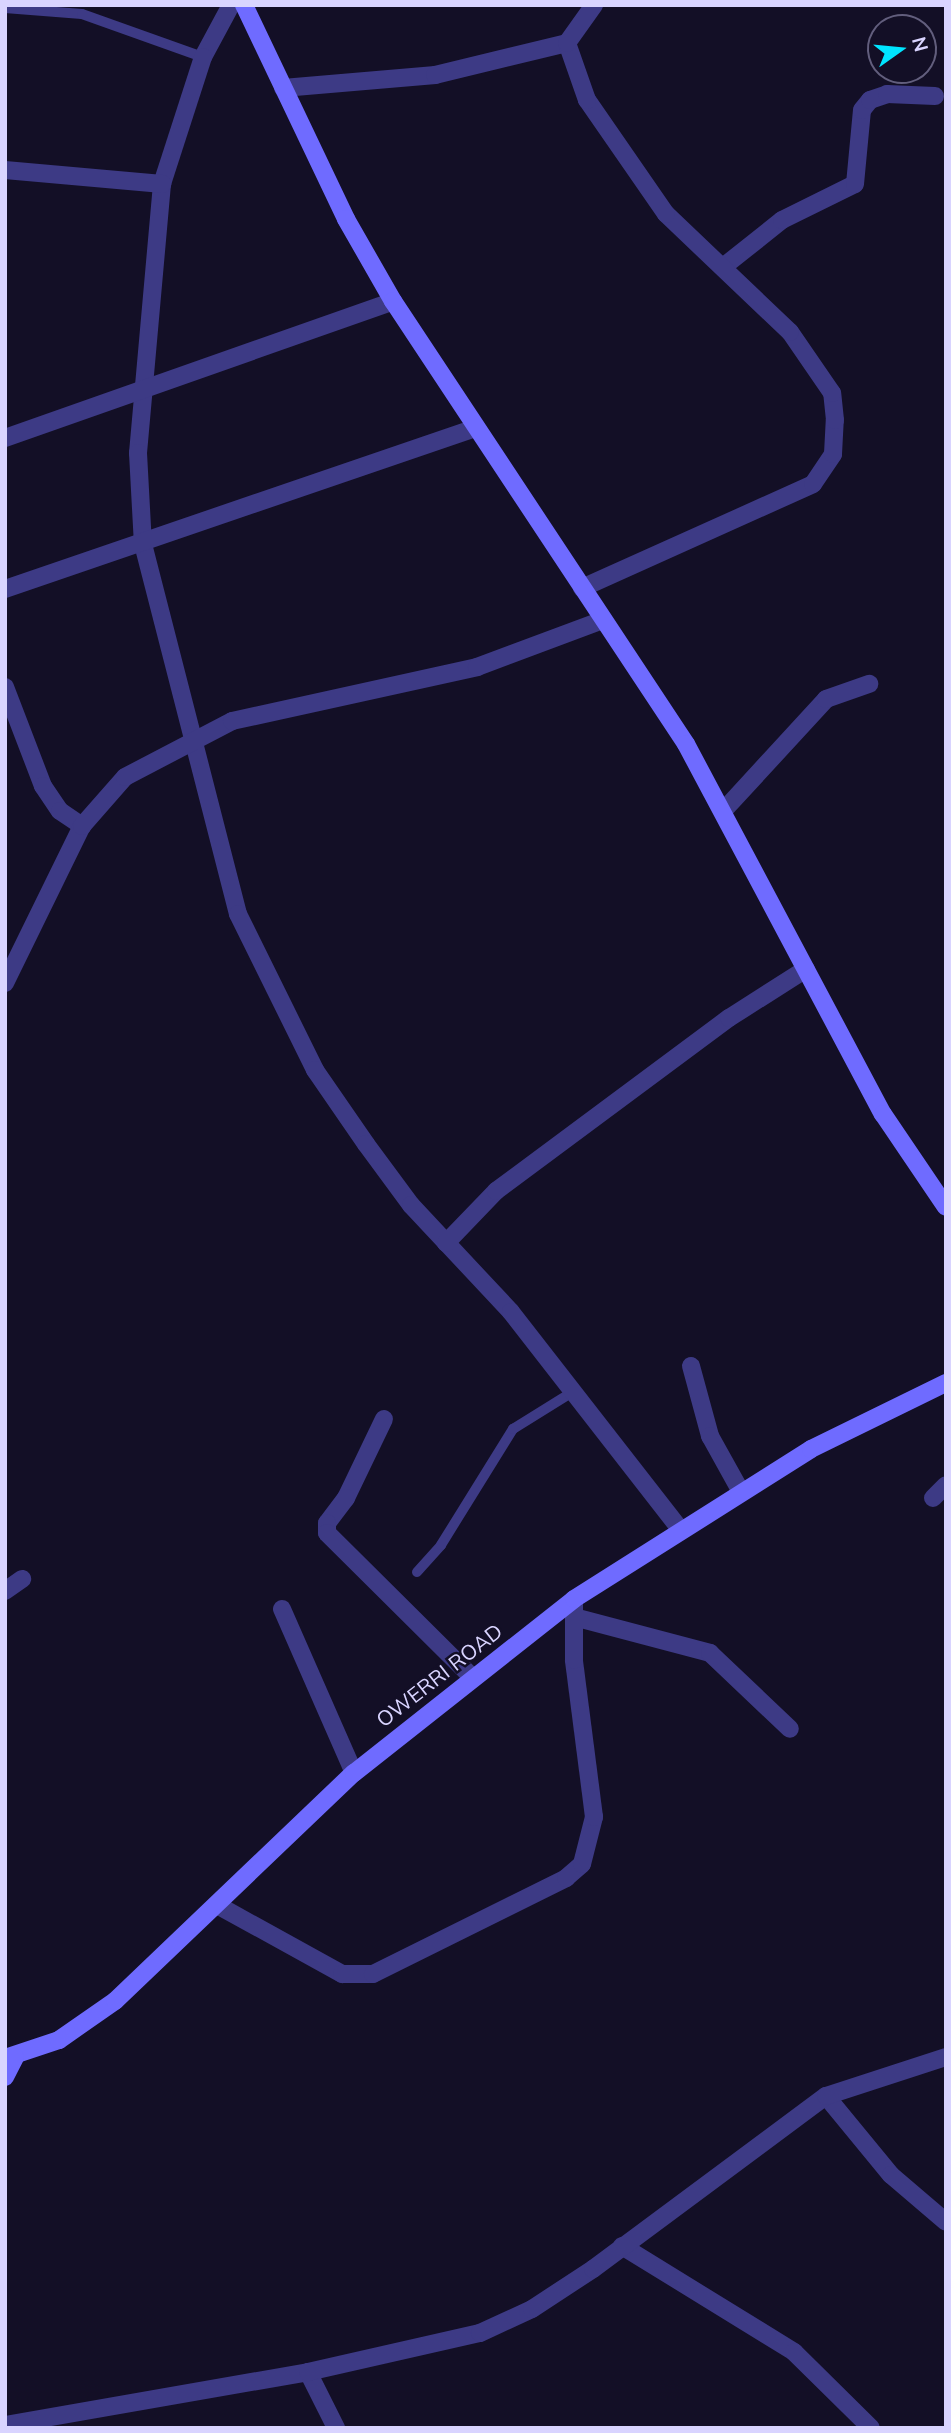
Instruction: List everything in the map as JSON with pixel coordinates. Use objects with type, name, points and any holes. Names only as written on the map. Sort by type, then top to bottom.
[{"type":"main road","points":[[244,5],[283,88],[393,301],[725,809],[883,1114],[946,1207]]},
{"type":"main road","name":"OWERRI ROAD","points":[[10,2058],[85,2025],[219,1906],[354,1773],[472,1677],[574,1608],[681,1530],[741,1492],[946,1383]]},
{"type":"main road","points":[[5,2077],[10,2058]]},
{"type":"street","points":[[231,5],[203,57],[162,184],[138,453],[143,544],[237,914],[315,1070],[411,1205],[574,1391],[681,1530]]},
{"type":"street","points":[[283,88],[435,75],[567,43],[594,5]]},
{"type":"street","points":[[567,43],[587,100],[611,139],[666,214],[790,332],[832,393],[833,454],[813,484],[781,502],[582,588]]},
{"type":"street","points":[[723,267],[782,220],[855,184],[862,110],[870,100],[887,94],[935,96]]},
{"type":"street","points":[[5,170],[162,184]]},
{"type":"street","points":[[5,438],[143,386],[393,301]]},
{"type":"street","points":[[5,589],[476,428]]},
{"type":"street","points":[[5,983],[82,826],[125,777],[191,738],[294,703],[477,667],[603,620]]},
{"type":"street","points":[[725,809],[827,699],[869,684]]},
{"type":"street","points":[[5,688],[43,786],[60,811],[82,826]]},
{"type":"street","points":[[446,1242],[496,1191],[729,1018],[806,969]]},
{"type":"street","points":[[691,1366],[710,1436],[741,1492]]},
{"type":"street","points":[[384,1419],[346,1498],[327,1523],[327,1534],[472,1677]]},
{"type":"street","points":[[5,1591],[22,1579]]},
{"type":"street","points":[[219,1906],[342,1974],[373,1974],[566,1878],[586,1856],[594,1817],[574,1608],[710,1653],[790,1729]]},
{"type":"street","points":[[282,1609],[354,1773]]},
{"type":"street","points":[[5,2425],[308,2372],[480,2333],[532,2309],[826,2096],[946,2057]]},
{"type":"street","points":[[826,2096],[891,2175],[946,2222]]},
{"type":"street","points":[[622,2246],[794,2352],[871,2428]]},
{"type":"street","points":[[308,2372],[336,2428]]},
{"type":"lane","points":[[5,8],[82,14],[203,57]]},
{"type":"lane","points":[[417,1572],[441,1545],[513,1429],[574,1391]]}]
